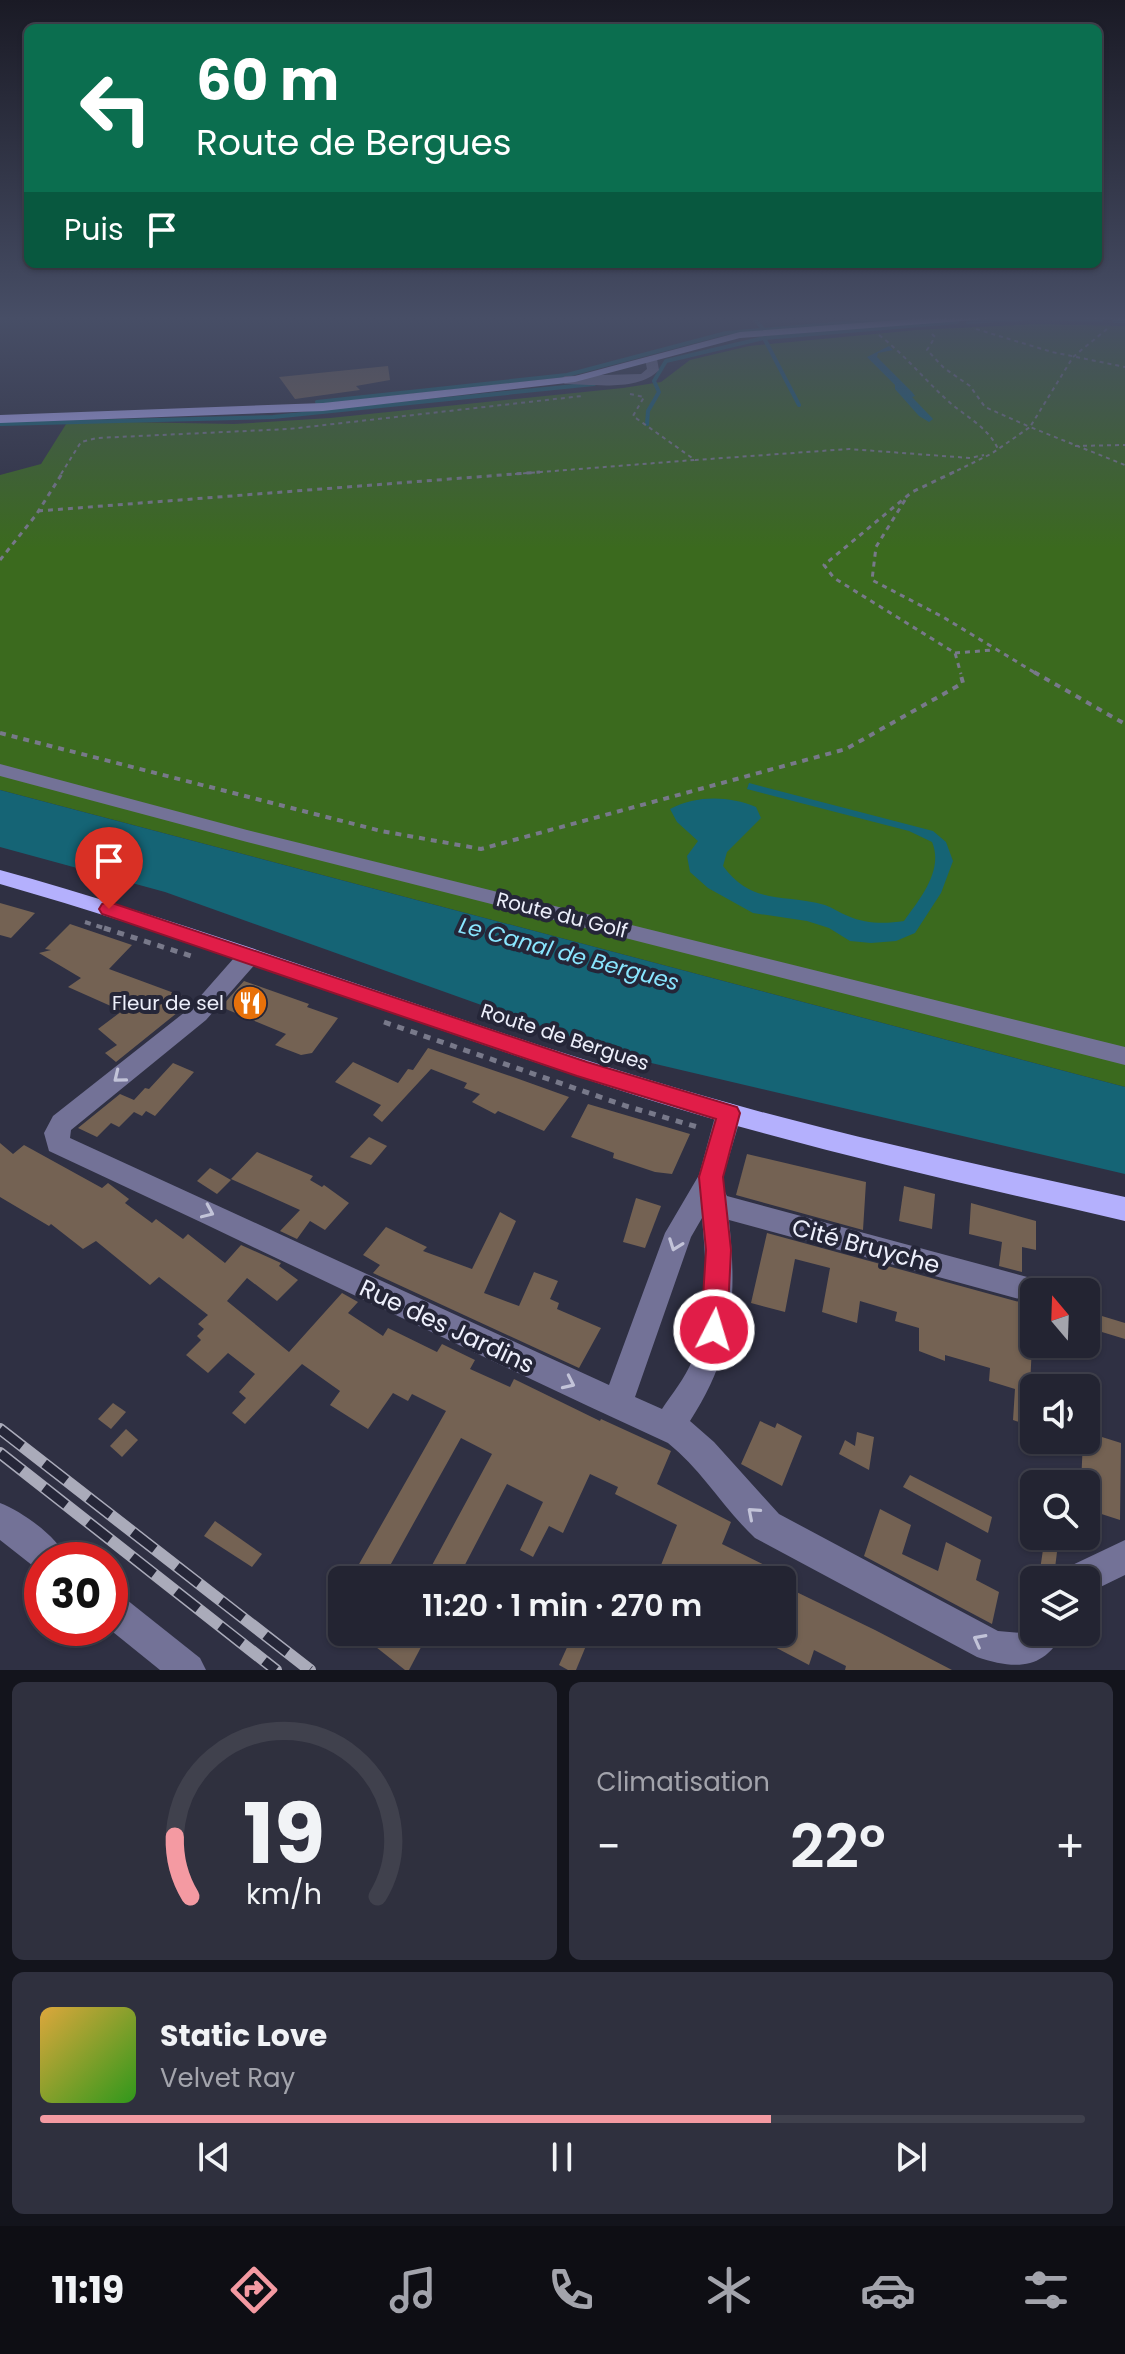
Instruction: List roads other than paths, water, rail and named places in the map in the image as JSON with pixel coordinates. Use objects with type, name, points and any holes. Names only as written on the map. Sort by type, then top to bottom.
[{"type":"main road","points":[[0,417],[282,411],[438,394]]},
{"type":"main road","name":"Route de Bergues","points":[[0,877],[109,909],[584,1070],[729,1113],[828,1140],[1125,1209]]},
{"type":"street","name":"Route du Golf","points":[[0,770],[247,836],[1125,1056]]},
{"type":"street","name":"Rue des Jardins","points":[[249,956],[207,1005],[62,1123],[57,1133],[58,1144],[668,1426],[696,1445],[744,1506],[780,1533],[1003,1651],[1031,1649],[1034,1646]]},
{"type":"street","points":[[617,1405],[679,1233],[707,1194],[729,1113]]},
{"type":"street","points":[[668,1426],[702,1374],[712,1346],[719,1267],[707,1194]]},
{"type":"street","name":"Cité Bruyche","points":[[707,1194],[1020,1286]]},
{"type":"street","points":[[0,1519],[29,1542]]},
{"type":"street","points":[[1100,1569],[1125,1557]]},
{"type":"street","points":[[128,1622],[188,1670]]},
{"type":"water","points":[[899,394],[913,394],[912,397],[933,419],[929,422],[919,416]]},
{"type":"water","points":[[749,783],[933,831],[946,842],[953,861],[941,893],[915,933],[896,941],[850,941],[829,928],[807,921],[753,913],[708,888],[690,872],[687,856],[698,841],[677,822],[670,809],[691,801],[724,799],[756,807],[761,818],[727,852],[723,866],[734,879],[757,893],[825,905],[855,919],[876,923],[904,921],[917,903],[933,874],[935,853],[932,842],[909,831],[747,789]]},
{"type":"water","name":"Le Canal de Bergues","points":[[0,790],[1125,1087],[1125,1174],[630,1058],[165,892],[0,847]]},
{"type":"waterway","points":[[317,402],[392,394]]},
{"type":"waterway","points":[[0,424],[273,417],[497,394]]},
{"type":"waterway","points":[[647,424],[648,411],[658,394]]},
{"type":"waterway","points":[[793,394],[799,405]]},
{"type":"railway","points":[[0,1429],[310,1670]]},
{"type":"railway","points":[[0,1453],[276,1670]]},
{"type":"place","name":"Fleur de sel","points":[[250,1003]]}]
